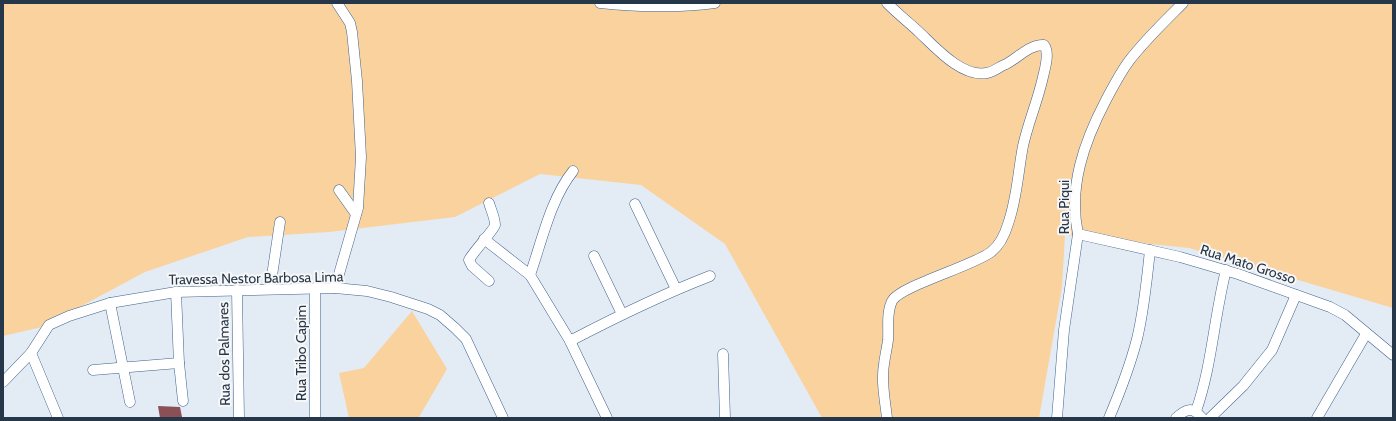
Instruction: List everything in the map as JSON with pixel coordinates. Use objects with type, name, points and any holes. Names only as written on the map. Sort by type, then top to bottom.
[{"type":"street","points":[[336,288],[356,214],[362,157],[357,81],[350,23],[337,3]]},
{"type":"street","points":[[600,3],[636,6],[715,3]]},
{"type":"street","points":[[887,3],[949,60],[974,72],[987,73],[1008,63],[1040,44],[1046,46],[1046,65],[1023,146],[1009,223],[1001,242],[991,252],[957,269],[907,290],[893,300],[890,308],[888,341],[883,370],[887,418]]},
{"type":"street","name":"Rua Piqui","points":[[1057,418],[1064,330],[1078,234],[1075,218],[1075,187],[1080,164],[1097,118],[1128,62],[1150,35],[1183,3]]},
{"type":"street","points":[[530,276],[557,196],[564,183],[573,172]]},
{"type":"street","points":[[339,190],[356,214]]},
{"type":"street","points":[[489,281],[470,262],[470,258],[494,227],[495,224],[490,203]]},
{"type":"street","points":[[635,204],[676,289]]},
{"type":"street","points":[[270,289],[280,222]]},
{"type":"street","name":"Rua Mato Grosso","points":[[1078,234],[1180,257],[1226,270],[1330,307],[1345,315],[1393,355]]},
{"type":"street","points":[[484,239],[530,276],[570,341],[607,418]]},
{"type":"street","points":[[1109,418],[1137,340],[1143,309],[1150,250]]},
{"type":"street","points":[[594,256],[622,314]]},
{"type":"street","points":[[1176,418],[1184,412],[1190,410],[1199,415],[1218,304],[1226,270]]},
{"type":"street","points":[[570,341],[622,314],[676,289],[710,276]]},
{"type":"street","name":"Rua Tribo Capim","points":[[315,288],[315,418]]},
{"type":"street","name":"Travessa Nestor Barbosa Lima","points":[[3,382],[31,353],[49,325],[69,316],[110,304],[176,292],[336,288],[367,291],[391,297],[428,309],[440,315],[466,339],[504,418]]},
{"type":"street","name":"Rua dos Palmares","points":[[237,290],[239,418]]},
{"type":"street","points":[[176,292],[179,363],[183,401]]},
{"type":"street","points":[[1210,418],[1243,386],[1272,350],[1281,333],[1296,294]]},
{"type":"street","points":[[110,304],[130,402]]},
{"type":"street","points":[[1317,418],[1366,334]]},
{"type":"street","points":[[31,353],[58,418]]},
{"type":"street","points":[[723,354],[725,418]]},
{"type":"street","points":[[93,370],[179,363]]},
{"type":"shaded area","points":[[3,3],[1393,3],[1393,308],[1189,248],[1065,235],[1062,287],[1039,418],[822,418],[725,244],[641,185],[540,174],[455,217],[329,232],[248,237],[145,272],[42,327],[3,336]]},
{"type":"shaded area","points":[[412,311],[447,369],[419,417],[349,418],[339,373],[364,368]]},
{"type":"building","points":[[158,406],[180,407],[182,417],[160,418]]}]
